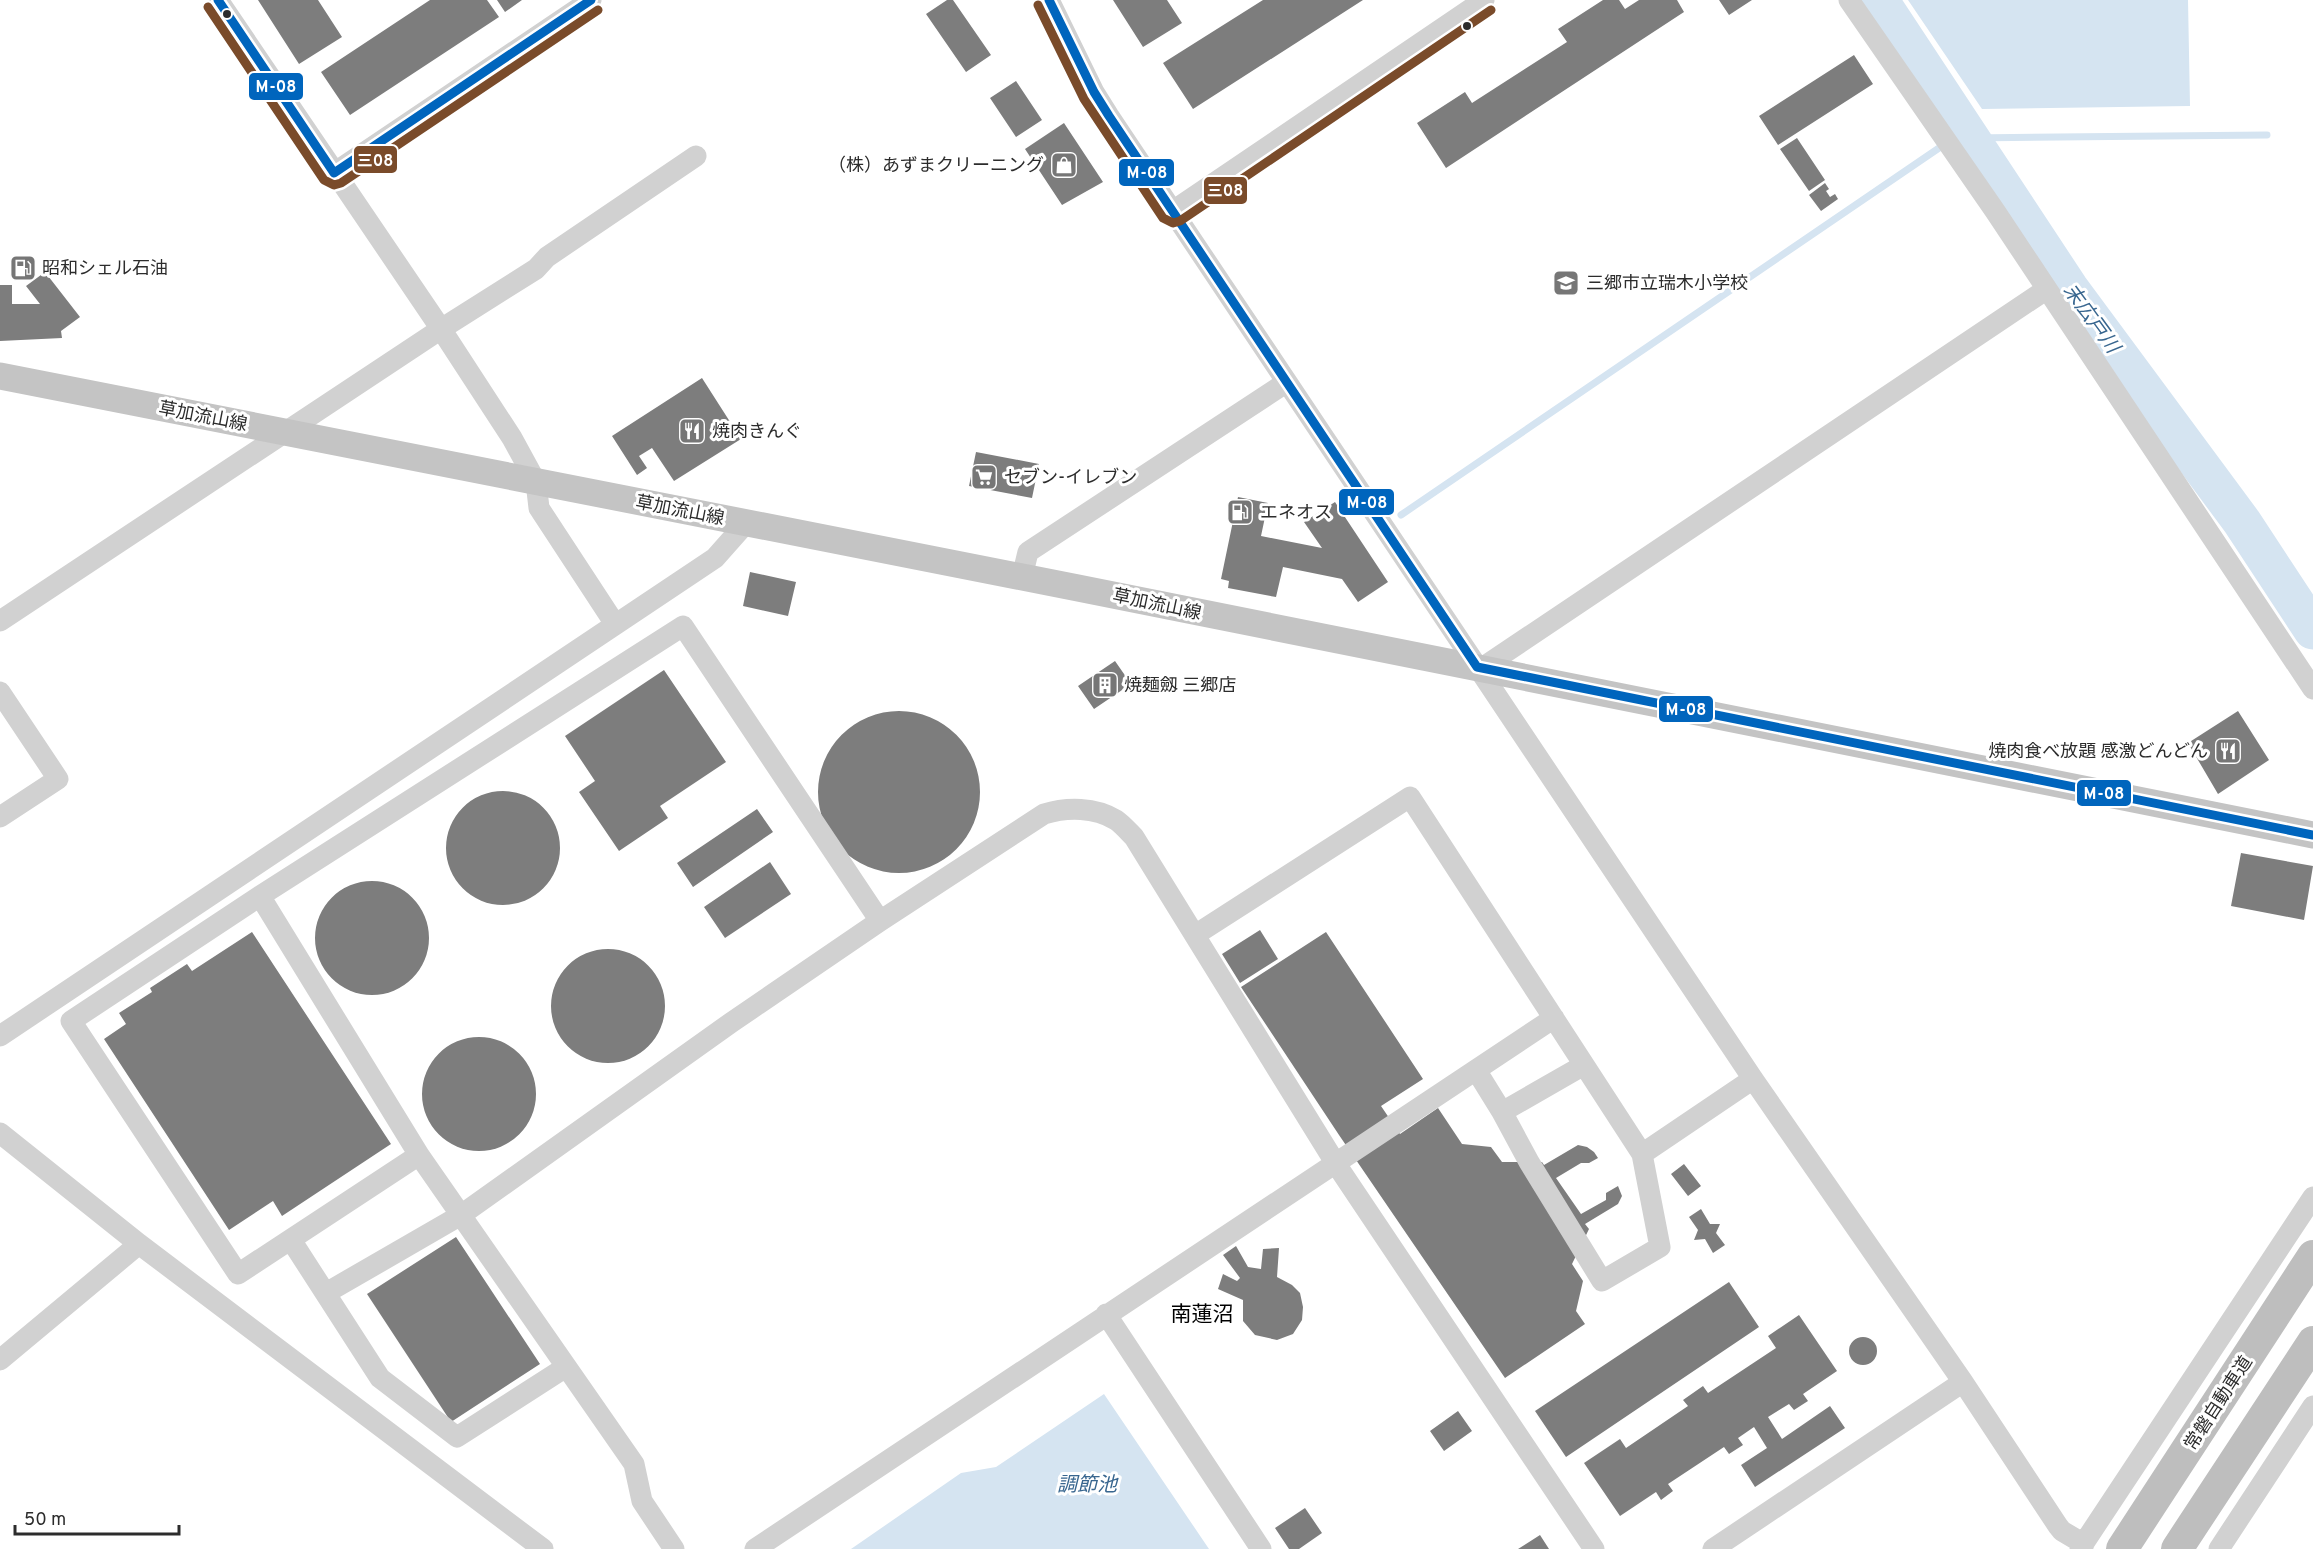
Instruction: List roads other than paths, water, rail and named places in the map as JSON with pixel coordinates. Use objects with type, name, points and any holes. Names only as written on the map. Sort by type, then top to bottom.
[{"type":"highway","name":"常磐自動車道","points":[[2122,1549],[2313,1256]]},
{"type":"highway","points":[[2177,1549],[2313,1342]]},
{"type":"main road","name":"草加流山線","points":[[0,376],[1023,577],[2313,835]]},
{"type":"street","points":[[218,0],[441,328],[512,438],[536,482],[539,508],[615,624]]},
{"type":"street","points":[[334,173],[591,0]]},
{"type":"street","points":[[1049,0],[1094,92],[1753,1079],[1963,1382],[2062,1532],[2082,1546],[2313,1197]]},
{"type":"street","points":[[1173,211],[1484,0]]},
{"type":"street","points":[[1849,0],[2047,290],[2313,689]]},
{"type":"street","points":[[0,621],[441,328],[536,269],[547,256],[696,156]]},
{"type":"street","points":[[1480,668],[2047,290]]},
{"type":"street","points":[[1023,577],[1028,552],[1287,382]]},
{"type":"street","points":[[0,1036],[715,558],[746,523]]},
{"type":"street","points":[[419,1155],[238,1274],[71,1021],[260,896],[683,626],[880,921]]},
{"type":"street","points":[[0,692],[58,779],[0,818]]},
{"type":"street","points":[[1196,935],[1410,797],[1642,1154],[1660,1247],[1602,1281],[1476,1070]]},
{"type":"street","points":[[326,1293],[462,1215],[732,1022],[880,921],[1044,814],[1060,809],[1098,813],[1116,820],[1134,837],[1336,1164],[1594,1549]]},
{"type":"street","points":[[260,896],[419,1155],[634,1464],[642,1502],[674,1549]]},
{"type":"street","points":[[756,1549],[1554,1018]]},
{"type":"street","points":[[1502,1112],[1584,1065]]},
{"type":"street","points":[[1642,1154],[1753,1079]]},
{"type":"street","points":[[0,1133],[140,1244],[543,1549]]},
{"type":"street","points":[[291,1240],[380,1378],[457,1437],[566,1367]]},
{"type":"street","points":[[0,1359],[140,1244]]},
{"type":"street","points":[[1106,1314],[1261,1549]]},
{"type":"street","points":[[1713,1549],[1963,1382]]},
{"type":"street","points":[[2219,1549],[2313,1406]]},
{"type":"water","points":[[1908,0],[2188,0],[2190,106],[1982,109]]},
{"type":"water","name":"調節池","points":[[1104,1394],[1209,1549],[851,1549],[961,1473],[996,1467]]},
{"type":"waterway","name":"末広戸川","points":[[1879,0],[2069,288],[2242,522],[2313,630]]},
{"type":"waterway","points":[[1969,138],[2267,135]]},
{"type":"waterway","points":[[1401,515],[1939,148]]},
{"type":"place","name":"（株）あずまクリーニング","points":[[1064,165]]},
{"type":"place","name":"昭和シェル石油","points":[[23,268]]},
{"type":"place","name":"三郷市立瑞木小学校","points":[[1566,283]]},
{"type":"place","name":"焼肉きんぐ","points":[[692,431]]},
{"type":"place","name":"セブン-イレブン","points":[[984,477]]},
{"type":"place","name":"エネオス","points":[[1240,512]]},
{"type":"place","name":"焼麺劔 三郷店","points":[[1105,685]]},
{"type":"place","name":"焼肉食べ放題 感激どんどん","points":[[2228,751]]},
{"type":"district","name":"南蓮沼","points":[[1202,1314]]}]
